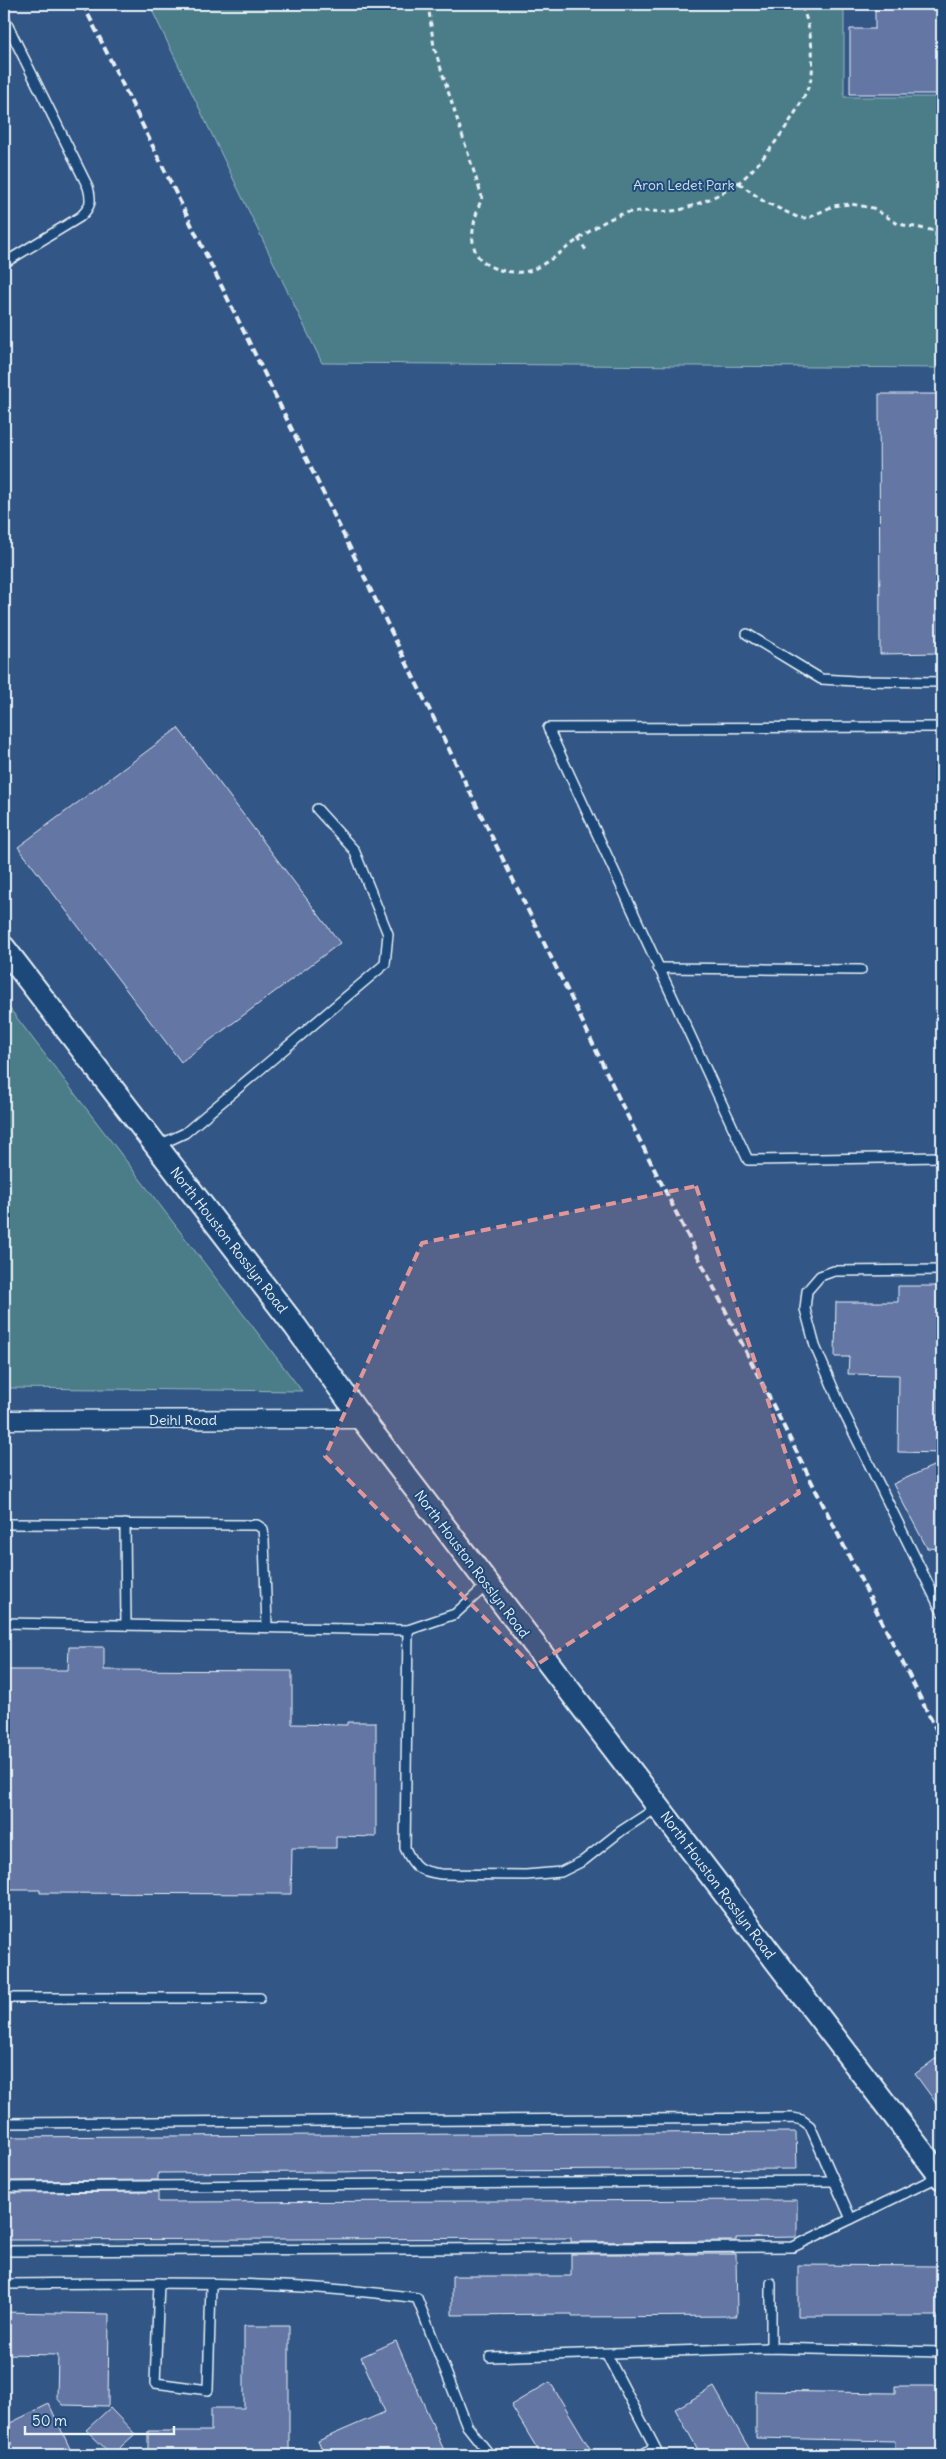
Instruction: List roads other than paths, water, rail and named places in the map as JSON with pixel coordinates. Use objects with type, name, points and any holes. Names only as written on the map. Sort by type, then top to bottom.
[{"type":"street","name":"North Houston Rosslyn Road","points":[[4,948],[296,1326],[362,1419],[941,2177]]},
{"type":"street","name":"Deihl Road","points":[[4,1420],[362,1419]]},
{"type":"lane","points":[[4,18],[88,187],[91,200],[88,210],[80,217],[4,263]]},
{"type":"lane","points":[[746,634],[821,679],[942,682]]},
{"type":"lane","points":[[942,727],[548,728],[748,1160],[942,1157]]},
{"type":"lane","points":[[157,1146],[185,1133],[385,964],[388,934],[354,850],[316,809]]},
{"type":"lane","points":[[658,968],[861,970]]},
{"type":"lane","points":[[942,1270],[834,1271],[820,1276],[808,1291],[805,1309],[815,1346],[843,1411],[942,1612]]},
{"type":"lane","points":[[4,1524],[257,1525],[263,1529],[267,1627]]},
{"type":"lane","points":[[125,1524],[126,1625]]},
{"type":"lane","points":[[4,1623],[408,1630],[455,1614],[488,1584]]},
{"type":"lane","points":[[408,1630],[405,1848],[413,1865],[427,1872],[441,1874],[561,1872],[584,1861],[621,1830],[658,1807]]},
{"type":"lane","points":[[4,1998],[260,1998]]},
{"type":"lane","points":[[4,2123],[793,2118],[802,2120],[810,2126],[851,2218]]},
{"type":"lane","points":[[4,2251],[793,2247],[941,2177]]},
{"type":"lane","points":[[4,2187],[834,2181]]},
{"type":"lane","points":[[770,2348],[771,2283]]},
{"type":"lane","points":[[4,2284],[212,2285],[359,2290],[417,2298],[467,2426],[490,2455]]},
{"type":"lane","points":[[159,2284],[155,2383],[208,2390],[212,2285]]},
{"type":"lane","points":[[490,2357],[607,2355],[770,2348],[942,2352]]},
{"type":"lane","points":[[607,2355],[659,2455]]},
{"type":"lane","points":[[642,2455],[654,2447]]},
{"type":"railway","points":[[83,4],[623,1107],[942,1741]]},
{"type":"park label","name":"Aron Ledet Park","points":[[684,185]]}]
